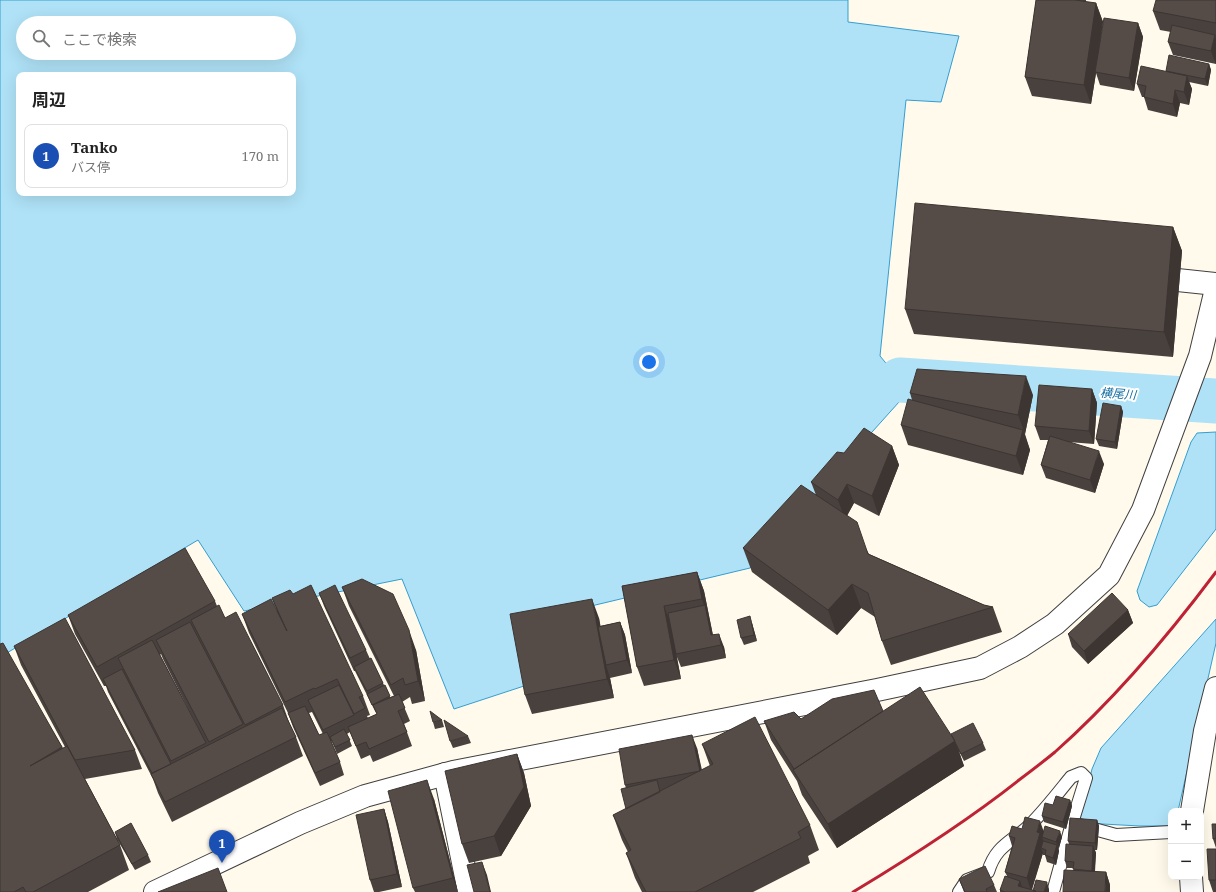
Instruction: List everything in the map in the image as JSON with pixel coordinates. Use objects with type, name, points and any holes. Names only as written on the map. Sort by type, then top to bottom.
[{"type":"street","points":[[1130,275],[1216,284]]},
{"type":"street","points":[[155,892],[300,823],[365,796],[445,774],[870,692],[980,668],[1020,647],[1056,624],[1108,574],[1143,510],[1208,356],[1216,289]]},
{"type":"street","points":[[1192,808],[1205,731],[1216,688]]},
{"type":"street","points":[[445,774],[469,892]]},
{"type":"street","points":[[1191,880],[1192,892]]},
{"type":"lane","points":[[959,892],[967,880],[988,872],[990,863],[999,849],[1029,826],[1071,777],[1081,773],[1086,778],[1053,892]]},
{"type":"lane","points":[[1072,823],[1116,835],[1168,832]]},
{"type":"water","points":[[0,0],[848,0],[848,22],[959,36],[941,102],[906,100],[880,356],[900,380],[899,402],[750,568],[516,624],[524,686],[454,709],[402,579],[244,611],[198,540],[0,657]]},
{"type":"water","points":[[1216,432],[1216,529],[1157,605],[1149,607],[1140,600],[1137,591],[1191,442],[1197,433]]},
{"type":"water","points":[[1216,619],[1216,643],[1179,808],[1168,808],[1168,826],[1084,823],[1080,819],[1092,769],[1101,748]]},
{"type":"building","points":[[1036,0],[1075,0],[1096,3],[1084,85],[1025,77]]},
{"type":"building","points":[[1156,0],[1216,0],[1216,23],[1153,11]]},
{"type":"building","points":[[1104,18],[1138,23],[1129,78],[1095,72]]},
{"type":"building","points":[[1172,25],[1215,35],[1211,51],[1168,42]]},
{"type":"building","points":[[1169,55],[1209,64],[1205,79],[1166,71]]},
{"type":"building","points":[[1141,66],[1187,76],[1184,92],[1175,90],[1173,104],[1144,97],[1146,86],[1137,84]]},
{"type":"building","points":[[915,203],[1173,227],[1164,332],[905,309]]},
{"type":"building","points":[[917,369],[1026,376],[1018,415],[910,393]]},
{"type":"building","points":[[1039,385],[1092,389],[1089,431],[1035,426]]},
{"type":"building","points":[[908,399],[1023,430],[1016,456],[901,425]]},
{"type":"building","points":[[1103,403],[1121,406],[1115,442],[1096,439]]},
{"type":"building","points":[[864,428],[892,446],[872,496],[847,484],[838,500],[811,482],[837,452],[844,453]]},
{"type":"building","points":[[1050,436],[1099,451],[1090,480],[1041,465]]},
{"type":"building","points":[[801,485],[857,522],[868,554],[984,605],[993,607],[882,641],[868,593],[852,584],[828,610],[743,548]]},
{"type":"building","points":[[185,548],[215,601],[97,667],[68,615]]},
{"type":"building","points":[[697,572],[702,599],[664,606],[674,660],[637,667],[622,586]]},
{"type":"building","points":[[362,579],[393,594],[409,630],[418,681],[405,685],[403,678],[391,685],[342,587]]},
{"type":"building","points":[[311,585],[363,696],[359,697],[365,708],[354,714],[337,679],[285,702],[242,614],[271,599],[287,631],[272,598],[290,590],[293,594]]},
{"type":"building","points":[[335,585],[366,650],[350,658],[319,593]]},
{"type":"building","points":[[1112,593],[1128,610],[1084,651],[1068,634]]},
{"type":"building","points":[[592,599],[607,679],[525,695],[510,614]]},
{"type":"building","points":[[219,605],[225,618],[236,612],[283,705],[245,725],[191,620]]},
{"type":"building","points":[[705,605],[711,635],[719,634],[721,645],[676,654],[668,613]]},
{"type":"building","points":[[750,616],[754,635],[741,638],[737,620]]},
{"type":"building","points":[[65,618],[135,750],[75,760],[14,646]]},
{"type":"building","points":[[190,622],[243,724],[209,742],[156,640]]},
{"type":"building","points":[[620,622],[627,660],[606,665],[598,627]]},
{"type":"building","points":[[152,640],[206,743],[171,761],[118,658]]},
{"type":"building","points":[[3,643],[62,747],[30,766],[67,746],[120,845],[33,892],[26,892],[23,887],[14,892],[0,892],[0,644]]},
{"type":"building","points":[[371,658],[383,683],[367,691],[354,667]]},
{"type":"building","points":[[122,669],[171,764],[152,773],[103,679]]},
{"type":"building","points":[[339,685],[354,715],[323,730],[308,700]]},
{"type":"building","points":[[385,685],[390,696],[372,705],[367,694]]},
{"type":"building","points":[[920,687],[955,741],[828,824],[793,770]]},
{"type":"building","points":[[874,690],[883,711],[794,769],[764,721],[794,712],[801,719],[832,699]]},
{"type":"building","points":[[399,694],[405,708],[398,711],[407,732],[369,749],[366,742],[356,746],[348,727],[377,714],[373,705]]},
{"type":"building","points":[[305,706],[319,735],[327,732],[340,762],[315,773],[288,713]]},
{"type":"building","points":[[282,708],[296,737],[165,802],[151,774]]},
{"type":"building","points":[[430,711],[442,720],[433,722]]},
{"type":"building","points":[[755,717],[810,825],[798,832],[801,838],[695,892],[646,892],[626,853],[631,850],[613,815],[713,764],[702,744]]},
{"type":"building","points":[[444,720],[468,736],[450,741]]},
{"type":"building","points":[[973,723],[983,743],[961,754],[951,734]]},
{"type":"building","points":[[344,729],[350,740],[335,747],[330,737]]},
{"type":"building","points":[[692,735],[700,771],[625,785],[619,749]]},
{"type":"building","points":[[517,754],[524,787],[494,836],[462,844],[445,771]]},
{"type":"building","points":[[427,780],[453,878],[413,888],[388,791]]},
{"type":"building","points":[[657,780],[660,792],[626,809],[621,789]]},
{"type":"building","points":[[1056,796],[1070,800],[1063,822],[1042,816],[1045,803],[1053,805]]},
{"type":"building","points":[[384,809],[397,874],[370,880],[356,815]]},
{"type":"building","points":[[1025,817],[1040,821],[1037,832],[1040,833],[1027,878],[1005,872],[1015,838],[1009,836],[1012,826],[1022,829]]},
{"type":"building","points":[[1070,818],[1097,820],[1095,843],[1068,841]]},
{"type":"building","points":[[131,823],[148,855],[132,864],[115,832]]},
{"type":"building","points":[[1212,824],[1216,824],[1216,838],[1213,839]]},
{"type":"building","points":[[1045,826],[1060,831],[1056,842],[1042,837]]},
{"type":"building","points":[[1043,841],[1057,845],[1053,858],[1045,855],[1046,850],[1041,848]]},
{"type":"building","points":[[1066,844],[1093,846],[1092,871],[1073,869],[1074,862],[1065,861]]},
{"type":"building","points":[[1207,849],[1216,849],[1216,880],[1209,880]]},
{"type":"building","points":[[482,862],[490,892],[474,892],[467,865]]},
{"type":"building","points":[[985,866],[994,885],[986,889],[987,892],[965,892],[959,879]]},
{"type":"building","points":[[218,868],[227,892],[158,892]]},
{"type":"building","points":[[1064,870],[1106,872],[1105,892],[1063,892]]},
{"type":"building","points":[[1005,876],[1020,881],[1018,886],[1036,891],[1005,892],[1000,890]]},
{"type":"building","points":[[1036,880],[1047,882],[1044,892],[1033,891]]},
{"type":"waterway","name":"横尾川","points":[[900,380],[1216,401]]},
{"type":"railway","points":[[853,892],[958,825],[1055,752],[1120,689],[1179,620],[1216,572]]},
{"type":"place","name":"Tanko","points":[[222,863]]}]
